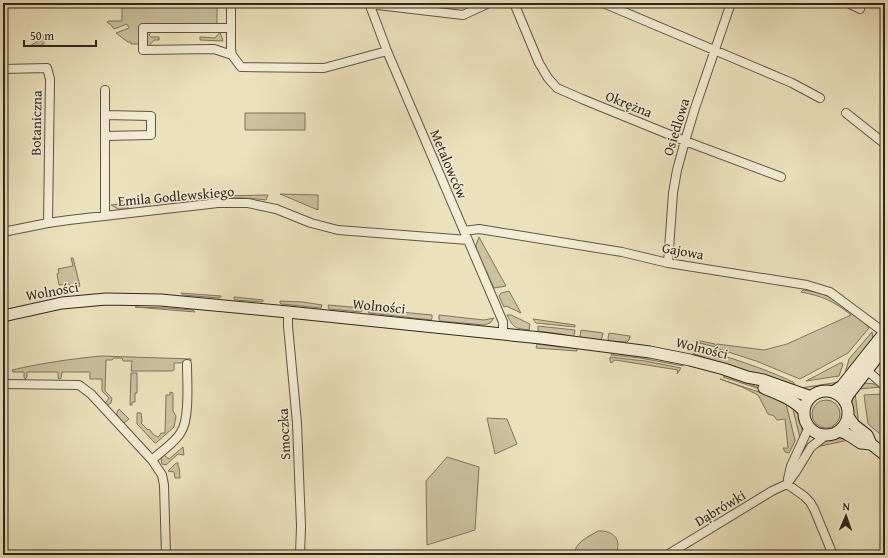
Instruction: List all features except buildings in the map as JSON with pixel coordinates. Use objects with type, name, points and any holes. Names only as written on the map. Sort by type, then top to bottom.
[{"type":"main road","name":"Wolności","points":[[4,315],[62,303],[106,299],[161,300],[288,312],[603,345],[650,352],[724,369],[747,377],[763,380],[810,397]]},
{"type":"main road","points":[[845,401],[863,367],[885,332]]},
{"type":"main road","points":[[833,392],[842,386],[885,347]]},
{"type":"main road","name":"Wolności","points":[[747,377],[761,386],[788,398],[804,411]]},
{"type":"main road","points":[[849,418],[845,426],[840,431],[833,435],[825,436],[813,432],[808,427],[804,417],[805,406],[810,397],[817,392],[833,392],[842,396],[848,406],[849,418],[854,426],[867,435],[871,444],[885,455]]},
{"type":"main road","points":[[840,431],[862,443],[871,444]]},
{"type":"street","points":[[231,3],[232,55]]},
{"type":"street","points":[[369,4],[463,15],[489,3]]},
{"type":"street","name":"Okrężna","points":[[514,3],[539,63],[555,86],[582,99],[685,141],[781,177]]},
{"type":"street","points":[[603,3],[792,83],[820,98]]},
{"type":"street","name":"Osiedlowa","points":[[668,263],[673,193],[677,170],[685,141],[731,3]]},
{"type":"street","points":[[848,3],[860,9]]},
{"type":"street","name":"Metalowców","points":[[369,4],[387,51],[503,322],[503,334]]},
{"type":"street","points":[[231,28],[143,28],[143,50],[214,49],[232,55],[241,67],[324,68],[387,51]]},
{"type":"street","name":"Botaniczna","points":[[3,69],[47,68],[50,79],[48,223]]},
{"type":"street","points":[[105,90],[106,216]]},
{"type":"street","points":[[846,113],[885,144]]},
{"type":"street","points":[[105,115],[150,116],[152,135],[105,136]]},
{"type":"street","name":"Emila Godlewskiego","points":[[3,232],[48,223],[106,216],[218,203],[248,203],[276,208],[311,223],[338,230],[468,240]]},
{"type":"street","name":"Gajowa","points":[[464,231],[479,229],[622,252],[668,263],[807,285],[830,292],[885,332]]},
{"type":"street","name":"Smoczka","points":[[288,312],[288,326],[298,423],[301,526],[300,555]]},
{"type":"street","points":[[152,460],[178,437],[185,423],[187,412],[187,364]]},
{"type":"street","points":[[863,367],[885,386]]},
{"type":"street","points":[[3,384],[79,385],[91,394],[152,460],[162,475],[164,485],[166,555]]},
{"type":"street","points":[[808,427],[791,466],[787,484],[810,502],[833,555]]},
{"type":"street","name":"Dąbrówki","points":[[667,555],[772,491],[787,484],[811,448],[825,436]]},
{"type":"shaded area","points":[[122,3],[217,4],[217,25],[140,25],[140,44],[131,44],[131,42],[128,42],[116,33],[129,28],[127,24],[114,29],[107,22],[122,21]]},
{"type":"shaded area","points":[[152,31],[149,35],[151,37],[159,37],[159,40],[154,40],[149,46],[147,46],[146,32]]},
{"type":"shaded area","points":[[220,32],[223,41],[200,40],[200,37],[215,38]]},
{"type":"shaded area","points":[[41,35],[44,35],[44,44],[41,46],[30,46],[38,41]]},
{"type":"shaded area","points":[[245,113],[305,113],[305,130],[245,130]]},
{"type":"shaded area","points":[[280,194],[318,195],[318,210]]},
{"type":"shaded area","points":[[268,195],[266,200],[244,198],[221,199],[221,196]]},
{"type":"shaded area","points":[[215,197],[214,199],[191,202],[191,198]]},
{"type":"shaded area","points":[[128,203],[128,209],[118,209],[111,205]]},
{"type":"shaded area","points":[[479,237],[506,286],[494,288],[476,249]]},
{"type":"shaded area","points":[[71,258],[73,258],[80,286],[70,287],[69,284],[59,285],[57,274],[59,273],[58,269],[73,266]]},
{"type":"shaded area","points":[[803,290],[822,294],[837,301],[869,328],[848,353],[800,379],[756,361],[716,348],[717,344],[764,350],[787,344],[851,315],[828,300],[801,292]]},
{"type":"shaded area","points":[[509,291],[521,313],[506,306],[504,307],[499,296],[501,293]]},
{"type":"shaded area","points":[[181,293],[221,296],[221,297],[183,295]]},
{"type":"shaded area","points":[[234,297],[263,300],[263,301],[235,300]]},
{"type":"shaded area","points":[[280,301],[322,305],[321,308],[281,304]]},
{"type":"shaded area","points":[[328,305],[362,308],[362,311],[329,309]]},
{"type":"shaded area","points":[[135,307],[193,310],[195,312]]},
{"type":"shaded area","points":[[369,309],[432,315],[432,319],[369,313]]},
{"type":"shaded area","points":[[439,315],[484,320],[494,318],[490,323],[484,325],[440,321]]},
{"type":"shaded area","points":[[507,315],[511,315],[530,324],[529,330],[515,327]]},
{"type":"shaded area","points":[[533,319],[575,325],[575,327],[536,323]]},
{"type":"shaded area","points":[[538,326],[575,330],[573,337],[538,331]]},
{"type":"shaded area","points":[[581,330],[603,333],[602,338],[600,340],[582,338],[580,336]]},
{"type":"shaded area","points":[[872,332],[872,342],[844,377],[849,359]]},
{"type":"shaded area","points":[[609,333],[630,336],[627,342],[609,341]]},
{"type":"shaded area","points":[[696,340],[715,344],[715,347],[696,342]]},
{"type":"shaded area","points":[[537,344],[576,348],[577,351],[536,348]]},
{"type":"shaded area","points":[[694,347],[769,372],[793,382],[795,387],[694,354]]},
{"type":"shaded area","points":[[617,352],[685,364],[683,366],[640,358],[611,355]]},
{"type":"shaded area","points":[[101,356],[191,359],[191,361],[174,363],[174,370],[172,371],[131,371],[132,361],[123,361],[122,358],[106,360],[105,391],[112,398],[111,403],[108,405],[105,404],[109,398],[102,391],[102,379],[90,379],[90,372],[62,372],[60,379],[58,378],[58,372],[27,372],[27,377],[25,379],[24,372],[13,372],[12,370],[34,365]]},
{"type":"shaded area","points":[[610,357],[645,361],[681,368],[677,374],[678,370],[615,360],[611,363]]},
{"type":"shaded area","points":[[840,363],[843,364],[839,376],[806,381]]},
{"type":"shaded area","points":[[131,373],[137,373],[137,393],[135,393],[135,402],[132,402],[132,405],[130,405]]},
{"type":"shaded area","points":[[726,375],[740,380],[766,391],[723,377]]},
{"type":"shaded area","points":[[720,379],[762,393],[786,404],[795,440],[789,453],[785,452],[783,448],[788,448],[785,419],[777,420],[774,416],[768,414],[758,395]]},
{"type":"shaded area","points":[[840,382],[832,387],[820,388],[811,391],[800,388]]},
{"type":"shaded area","points":[[866,383],[874,384],[880,387],[859,389],[860,386]]},
{"type":"shaded area","points":[[170,392],[173,393],[173,411],[176,416],[174,427],[155,443],[137,424],[137,413],[141,413],[141,423],[154,435],[158,437],[161,433],[165,433],[166,395],[170,395]]},
{"type":"shaded area","points":[[855,393],[859,425],[851,410]]},
{"type":"shaded area","points":[[883,394],[885,396],[885,438],[868,424],[864,395]]},
{"type":"shaded area","points":[[826,400],[836,404],[840,414],[836,424],[826,428],[816,424],[812,414],[816,404]]},
{"type":"shaded area","points":[[792,405],[799,415],[802,428],[800,438]]},
{"type":"shaded area","points":[[119,409],[129,419],[124,423],[117,417]]},
{"type":"shaded area","points":[[487,418],[507,419],[517,444],[495,454]]},
{"type":"shaded area","points":[[840,438],[849,440],[816,447],[826,440]]},
{"type":"shaded area","points":[[183,447],[184,455],[178,454],[166,465],[162,464],[161,459],[164,455],[169,459]]},
{"type":"shaded area","points":[[447,457],[479,467],[475,530],[427,545],[426,481]]},
{"type":"shaded area","points":[[176,463],[178,463],[180,478],[175,478],[174,472],[168,471]]},
{"type":"shaded area","points":[[598,531],[609,532],[616,537],[618,545],[615,555],[574,555],[579,543]]}]
